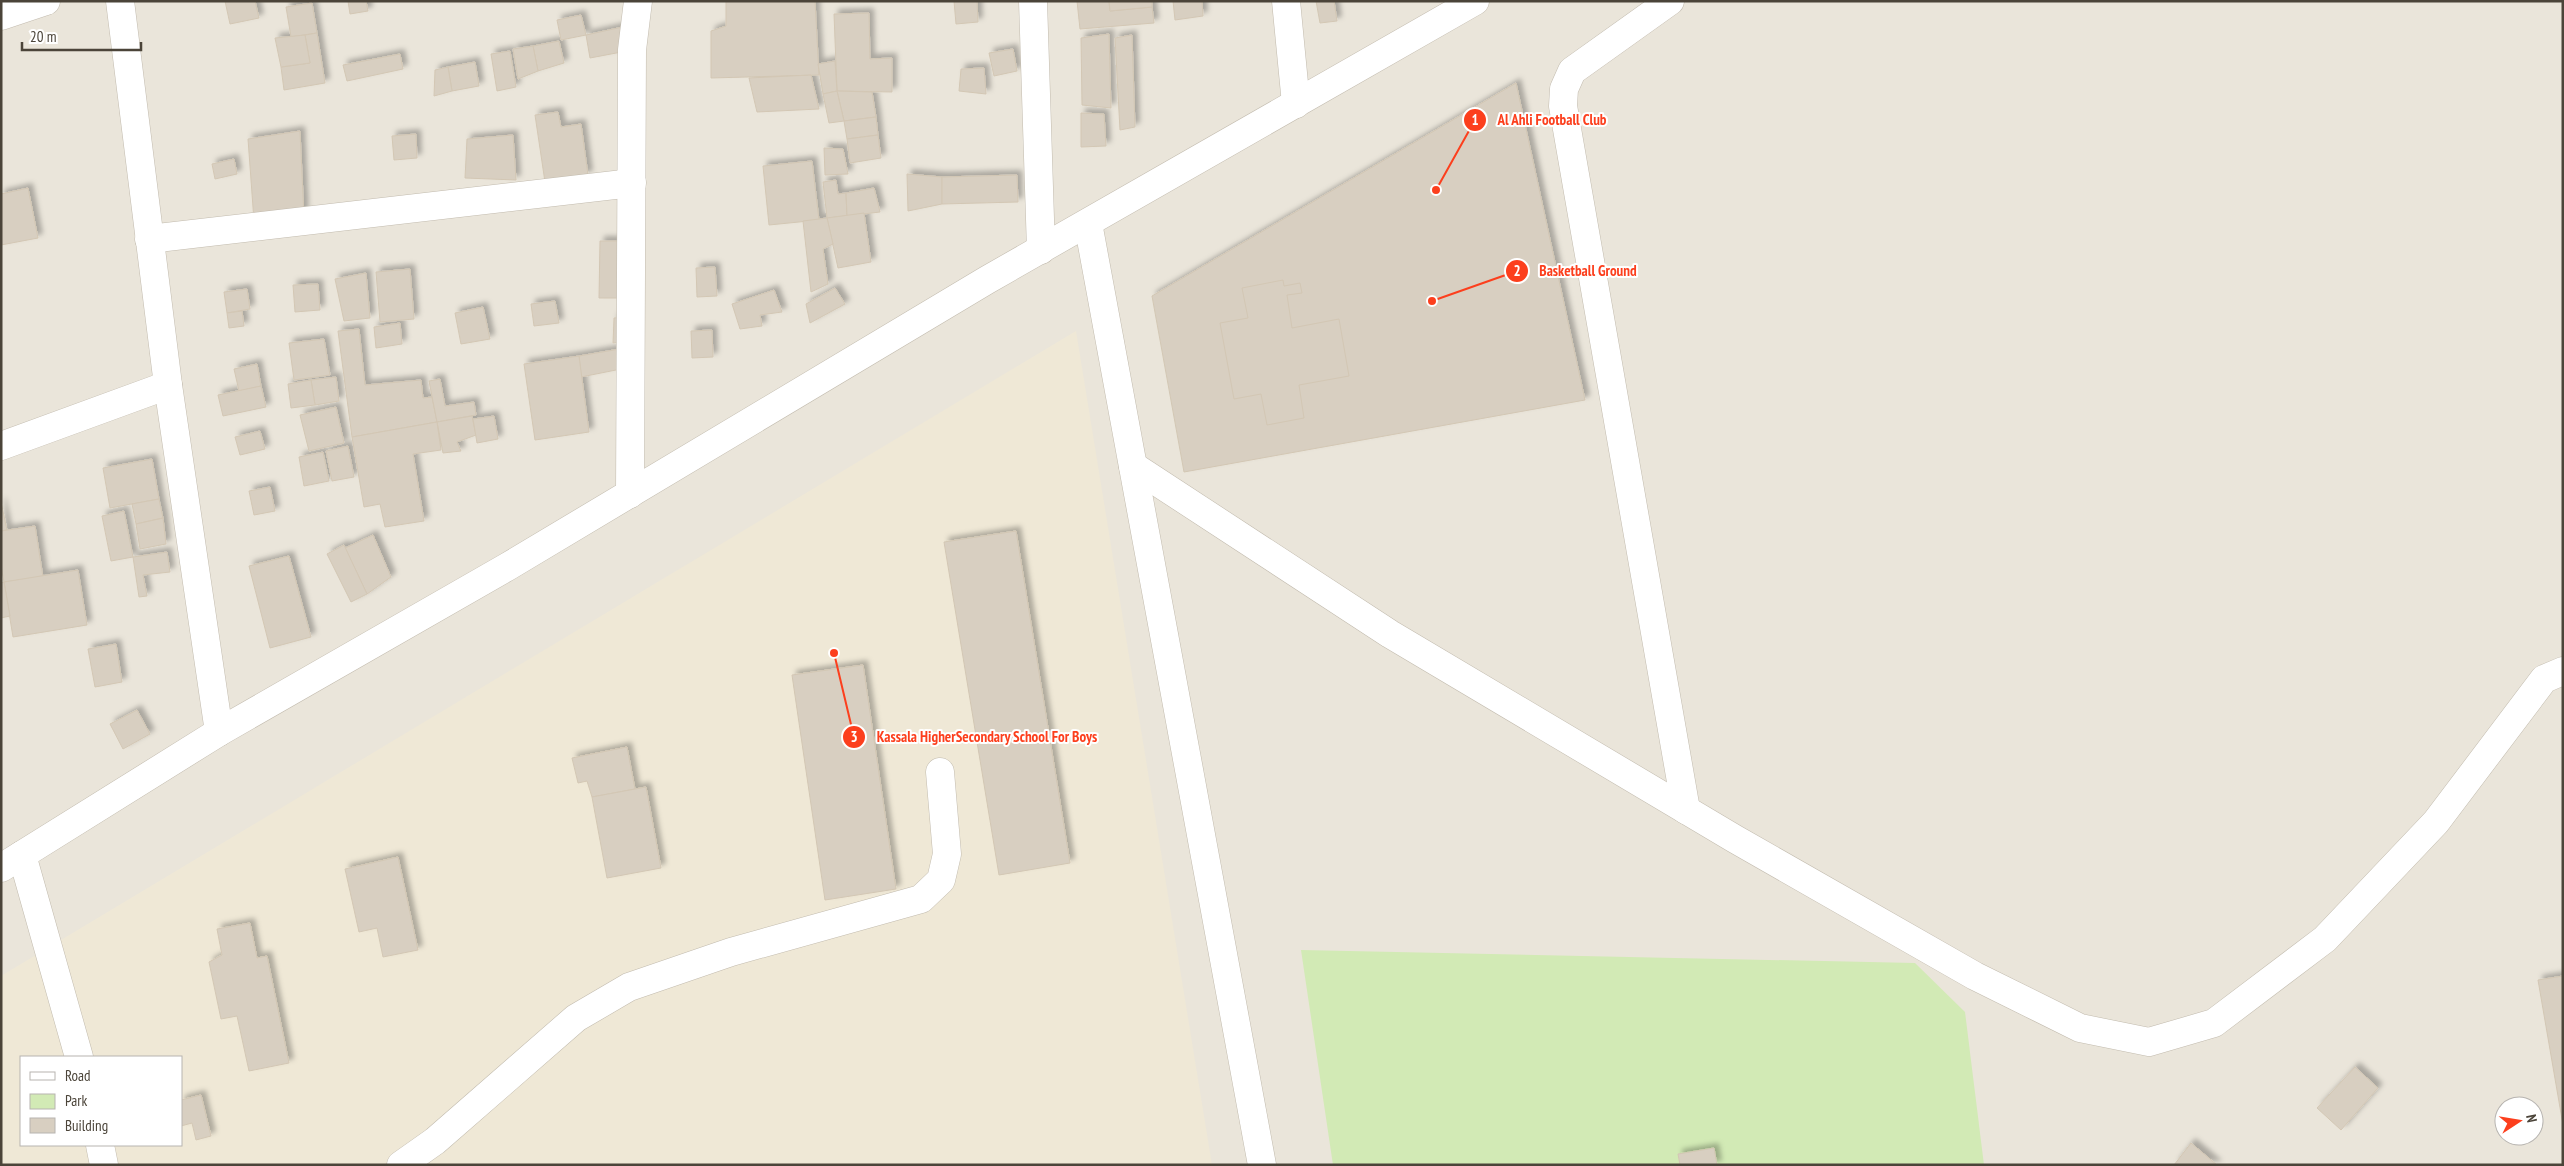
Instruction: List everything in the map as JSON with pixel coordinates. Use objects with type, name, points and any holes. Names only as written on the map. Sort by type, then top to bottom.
[{"type":"street","points":[[1,16],[46,1]]},
{"type":"street","points":[[120,1],[168,385],[219,732]]},
{"type":"street","points":[[630,494],[632,50],[638,1]]},
{"type":"street","points":[[1033,1],[1041,250]]},
{"type":"street","points":[[1286,1],[1296,104]]},
{"type":"street","points":[[79,1056],[12,862],[219,732],[507,567],[1041,250],[1475,1]]},
{"type":"street","points":[[1670,1],[1572,72],[1564,89],[1563,106],[1686,810]]},
{"type":"street","points":[[149,239],[632,183]]},
{"type":"street","points":[[1088,223],[1262,1165]]},
{"type":"street","points":[[1,446],[168,385]]},
{"type":"street","points":[[1133,466],[1390,634],[1686,810],[1975,976],[2080,1028],[2149,1042],[2214,1023],[2325,939],[2436,822],[2544,679],[2563,671]]},
{"type":"street","points":[[401,1165],[435,1140],[576,1018],[629,987],[731,952],[921,900],[941,880],[947,854],[940,772]]},
{"type":"street","points":[[100,1146],[104,1165]]},
{"type":"shaded area","points":[[1,1],[2563,1],[2563,1165],[1,1165]]},
{"type":"shaded area","points":[[1076,331],[1212,1165],[1,1165],[1,976]]},
{"type":"green space","points":[[1301,950],[1915,963],[1965,1012],[1984,1165],[1333,1165]]},
{"type":"building","points":[[225,1],[255,1],[259,18],[230,24]]},
{"type":"building","points":[[348,1],[366,1],[368,11],[350,14]]},
{"type":"building","points":[[726,1],[815,1],[819,75],[711,78],[711,31],[726,26]]},
{"type":"building","points":[[954,1],[977,1],[978,22],[956,24]]},
{"type":"building","points":[[1077,1],[1109,1],[1110,11],[1152,7],[1154,23],[1080,29]]},
{"type":"building","points":[[1109,1],[1152,1],[1152,7],[1110,11]]},
{"type":"building","points":[[1173,1],[1202,1],[1203,16],[1175,20]]},
{"type":"building","points":[[1316,1],[1334,1],[1337,21],[1320,23]]},
{"type":"building","points":[[312,3],[317,33],[291,37],[286,7]]},
{"type":"building","points":[[869,13],[870,59],[892,58],[892,92],[837,91],[834,14]]},
{"type":"building","points":[[581,15],[586,35],[561,40],[557,20]]},
{"type":"building","points":[[627,26],[632,50],[590,58],[586,35]]},
{"type":"building","points":[[317,33],[325,83],[284,90],[281,67],[310,63],[305,35]]},
{"type":"building","points":[[1109,34],[1111,108],[1082,105],[1081,38]]},
{"type":"building","points":[[305,35],[310,63],[281,67],[275,38]]},
{"type":"building","points":[[1132,35],[1135,127],[1120,130],[1115,38]]},
{"type":"building","points":[[559,41],[564,63],[538,71],[533,46]]},
{"type":"building","points":[[533,46],[538,71],[518,79],[513,49]]},
{"type":"building","points":[[1013,49],[1017,71],[994,76],[989,53]]},
{"type":"building","points":[[510,51],[516,87],[497,91],[491,54]]},
{"type":"building","points":[[400,54],[403,69],[347,81],[343,65]]},
{"type":"building","points":[[835,61],[837,91],[823,94],[818,64]]},
{"type":"building","points":[[475,62],[479,86],[452,91],[448,67]]},
{"type":"building","points":[[448,67],[452,91],[434,96],[435,70]]},
{"type":"building","points":[[984,68],[986,94],[959,91],[961,69]]},
{"type":"building","points":[[811,75],[819,109],[757,112],[749,78]]},
{"type":"building","points":[[1516,83],[1585,400],[1184,472],[1152,296]]},
{"type":"building","points":[[837,91],[872,92],[876,117],[844,121]]},
{"type":"building","points":[[837,91],[844,121],[829,123],[823,94]]},
{"type":"building","points":[[558,112],[561,127],[581,124],[588,175],[545,182],[535,115]]},
{"type":"building","points":[[1081,113],[1104,114],[1106,146],[1081,147]]},
{"type":"building","points":[[876,117],[878,135],[847,139],[844,121]]},
{"type":"building","points":[[300,131],[304,217],[254,221],[248,139]]},
{"type":"building","points":[[416,134],[417,158],[394,160],[392,136]]},
{"type":"building","points":[[513,135],[516,180],[465,178],[467,139]]},
{"type":"building","points":[[878,135],[881,158],[850,163],[847,139]]},
{"type":"building","points":[[824,148],[843,149],[848,174],[825,175]]},
{"type":"building","points":[[234,159],[237,174],[215,179],[212,164]]},
{"type":"building","points":[[812,161],[819,220],[769,225],[763,166]]},
{"type":"building","points":[[907,174],[942,177],[942,204],[908,211]]},
{"type":"building","points":[[1017,175],[1018,202],[942,204],[942,177]]},
{"type":"building","points":[[836,180],[838,194],[846,193],[847,216],[827,218],[823,182]]},
{"type":"building","points":[[28,188],[38,238],[1,245],[1,194]]},
{"type":"building","points":[[874,188],[880,212],[847,216],[846,193]]},
{"type":"building","points":[[864,213],[871,262],[838,268],[827,218]]},
{"type":"building","points":[[827,218],[833,244],[823,249],[828,284],[811,292],[803,221]]},
{"type":"building","points":[[600,241],[631,241],[630,298],[599,298]]},
{"type":"building","points":[[715,267],[717,296],[697,297],[696,268]]},
{"type":"building","points":[[410,269],[414,319],[380,322],[376,272]]},
{"type":"building","points":[[366,273],[370,318],[344,321],[335,279]]},
{"type":"building","points":[[1283,280],[1284,286],[1300,283],[1302,293],[1287,295],[1292,328],[1339,319],[1349,376],[1299,385],[1304,418],[1267,425],[1261,394],[1234,399],[1220,323],[1248,318],[1242,288]]},
{"type":"building","points":[[318,284],[320,310],[295,312],[293,285]]},
{"type":"building","points":[[835,288],[845,304],[810,323],[806,304]]},
{"type":"building","points":[[247,289],[250,309],[227,313],[224,292]]},
{"type":"building","points":[[774,290],[782,312],[760,315],[762,326],[740,329],[732,304]]},
{"type":"building","points":[[555,301],[559,323],[534,326],[531,304]]},
{"type":"building","points":[[483,307],[490,339],[461,344],[455,313]]},
{"type":"building","points":[[242,311],[244,326],[229,328],[227,313]]},
{"type":"building","points":[[631,316],[631,341],[613,343],[614,318]]},
{"type":"building","points":[[400,323],[402,344],[376,348],[374,327]]},
{"type":"building","points":[[359,329],[365,385],[421,380],[423,398],[432,397],[437,422],[352,437],[338,331]]},
{"type":"building","points":[[712,330],[713,357],[692,358],[691,331]]},
{"type":"building","points":[[324,339],[330,375],[294,380],[289,343]]},
{"type":"building","points":[[631,347],[631,367],[581,377],[579,356]]},
{"type":"building","points":[[579,356],[589,432],[535,440],[524,364]]},
{"type":"building","points":[[257,364],[261,386],[239,391],[234,369]]},
{"type":"building","points":[[336,377],[339,401],[315,405],[311,380]]},
{"type":"building","points":[[440,379],[445,406],[474,402],[476,415],[437,422],[429,381]]},
{"type":"building","points":[[311,380],[315,405],[291,408],[288,384]]},
{"type":"building","points":[[261,386],[266,407],[223,416],[218,395]]},
{"type":"building","points":[[336,407],[344,443],[309,451],[300,415]]},
{"type":"building","points":[[472,416],[476,435],[457,442],[461,451],[443,453],[437,422]]},
{"type":"building","points":[[494,416],[498,439],[477,443],[473,419]]},
{"type":"building","points":[[437,422],[441,450],[413,454],[424,521],[385,527],[380,504],[364,507],[352,437]]},
{"type":"building","points":[[260,431],[265,449],[240,455],[235,437]]},
{"type":"building","points":[[348,446],[354,477],[332,481],[326,451]]},
{"type":"building","points":[[323,452],[329,481],[304,486],[299,457]]},
{"type":"building","points":[[152,459],[159,499],[110,508],[103,468]]},
{"type":"building","points":[[270,487],[275,511],[254,515],[249,491]]},
{"type":"building","points":[[159,499],[163,518],[136,524],[132,504]]},
{"type":"building","points":[[1,502],[7,530],[1,531]]},
{"type":"building","points":[[124,511],[133,557],[111,561],[102,516]]},
{"type":"building","points":[[163,518],[166,544],[140,549],[136,524]]},
{"type":"building","points":[[35,526],[43,577],[4,582],[1,566],[1,531]]},
{"type":"building","points":[[1016,531],[1070,863],[999,875],[944,542]]},
{"type":"building","points":[[373,535],[391,577],[367,594],[345,548]]},
{"type":"building","points":[[344,545],[367,594],[351,602],[327,554]]},
{"type":"building","points":[[167,552],[170,572],[143,575],[147,596],[139,597],[133,557]]},
{"type":"building","points":[[289,556],[311,637],[270,648],[249,566]]},
{"type":"building","points":[[78,570],[87,625],[13,637],[4,582]]},
{"type":"building","points":[[4,582],[10,616],[1,618],[1,583]]},
{"type":"building","points":[[116,644],[122,682],[95,687],[88,649]]},
{"type":"building","points":[[863,665],[896,889],[825,900],[792,675]]},
{"type":"building","points":[[137,710],[150,734],[123,749],[110,724]]},
{"type":"building","points":[[627,747],[635,789],[592,797],[587,781],[578,783],[572,758]]},
{"type":"building","points":[[646,787],[661,868],[607,878],[592,797]]},
{"type":"building","points":[[398,857],[418,950],[383,957],[377,928],[359,932],[345,869]]},
{"type":"building","points":[[250,923],[257,958],[267,956],[289,1063],[249,1071],[237,1016],[221,1019],[209,962],[222,955],[217,929]]},
{"type":"building","points":[[2563,976],[2563,1125],[2538,980]]},
{"type":"building","points":[[2355,1067],[2378,1088],[2341,1130],[2317,1108]]},
{"type":"building","points":[[201,1095],[211,1136],[196,1140],[192,1123],[182,1126],[182,1100]]},
{"type":"building","points":[[2191,1143],[2217,1165],[2174,1165]]},
{"type":"building","points":[[1714,1148],[1717,1165],[1680,1165],[1678,1154]]},
{"type":"place","name":"Al Ahli Football Club","points":[[1436,190]]},
{"type":"place","name":"Basketball Ground","points":[[1432,301]]},
{"type":"place","name":"Kassala HigherSecondary School For Boys","points":[[834,653]]}]
